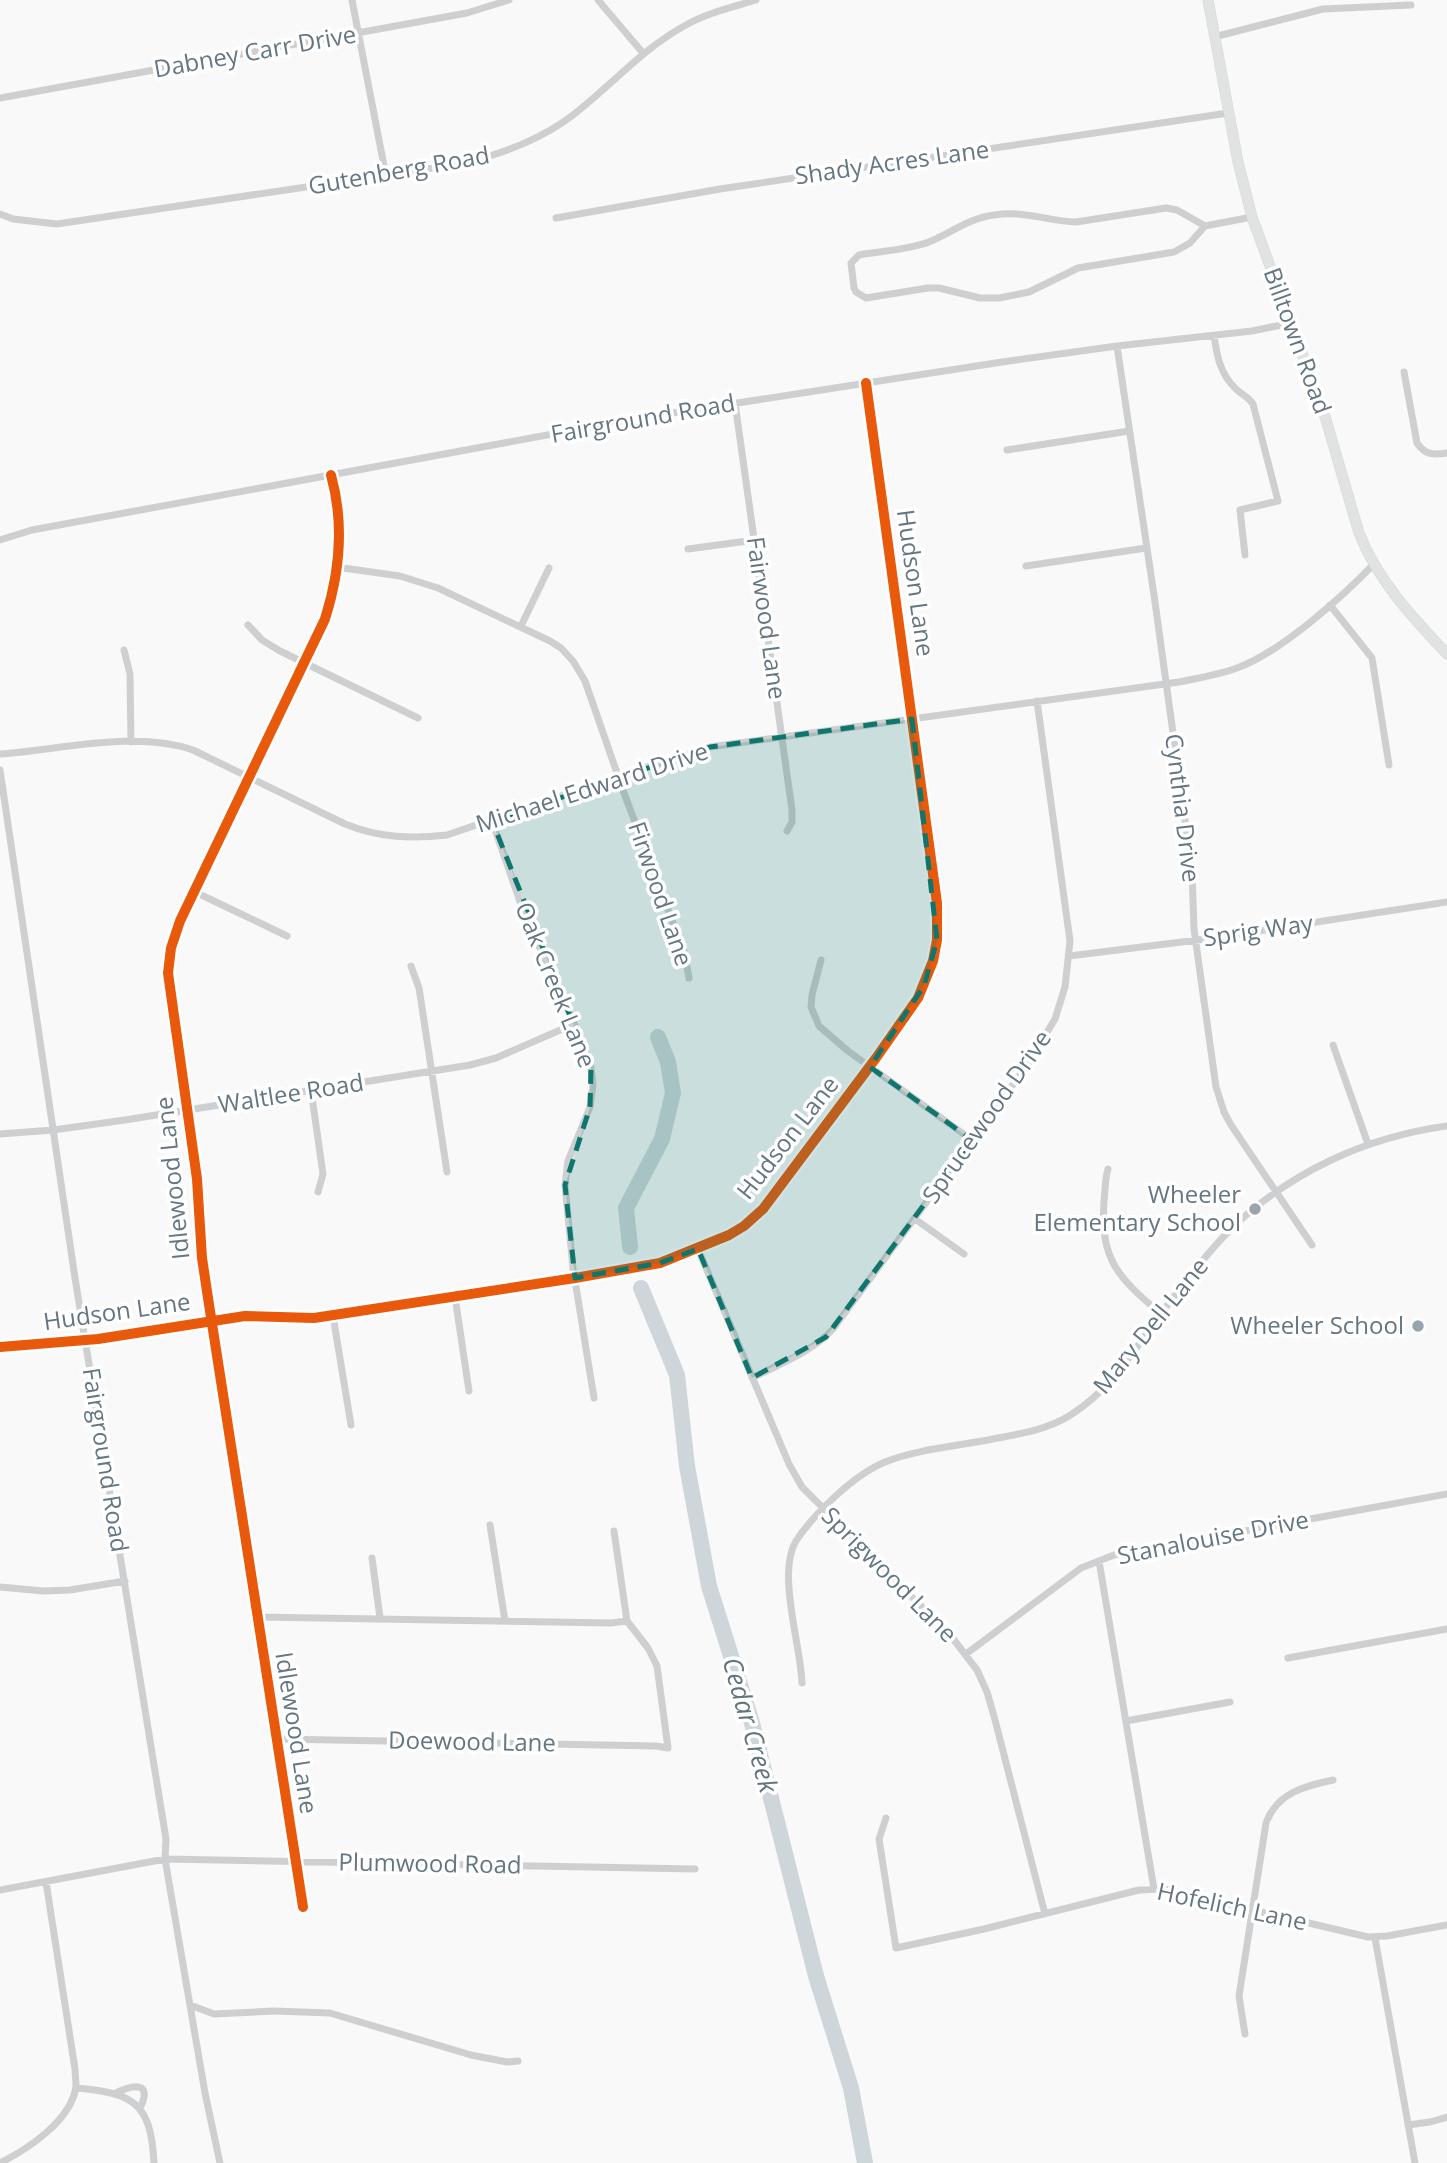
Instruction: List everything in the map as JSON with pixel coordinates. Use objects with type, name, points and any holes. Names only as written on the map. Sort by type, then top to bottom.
[{"type":"main road","name":"Billtown Road","points":[[1208,0],[1228,113],[1252,217],[1324,413],[1359,533],[1374,564],[1398,600],[1447,654]]},
{"type":"street","points":[[352,0],[386,176]]},
{"type":"street","name":"Dabney Carr Drive","points":[[0,98],[467,13],[509,0]]},
{"type":"street","points":[[598,0],[643,53]]},
{"type":"street","name":"Gutenberg Road","points":[[0,214],[13,219],[57,224],[467,163],[507,151],[536,138],[572,116],[643,53],[687,24],[757,0]]},
{"type":"street","points":[[1214,37],[1322,9],[1410,5]]},
{"type":"street","name":"Shady Acres Lane","points":[[556,218],[720,189],[1228,113]]},
{"type":"street","points":[[1205,226],[1177,210],[1166,208],[1076,222],[1061,222],[1027,215],[993,215],[963,224],[925,243],[859,255],[851,263],[854,288],[866,298],[928,288],[981,298],[1015,296],[1078,268],[1174,252],[1190,243],[1205,226],[1252,217]]},
{"type":"street","name":"Fairground Road","points":[[0,540],[32,530],[634,419],[1117,346],[1252,331],[1291,323]]},
{"type":"street","points":[[1214,336],[1217,358],[1226,378],[1253,404],[1278,501],[1240,510],[1245,555]]},
{"type":"street","name":"Cynthia Drive","points":[[1117,346],[1192,871],[1195,940],[1219,1097],[1231,1125],[1312,1245]]},
{"type":"street","points":[[1404,372],[1417,443],[1422,451],[1433,456],[1447,453]]},
{"type":"street","name":"Hudson Lane","points":[[0,1347],[86,1340],[245,1316],[297,1319],[333,1316],[660,1263],[729,1235],[763,1209],[898,1027],[924,986],[937,940],[937,903],[866,383]]},
{"type":"street","name":"Fairwood Lane","points":[[735,403],[793,815],[787,831]]},
{"type":"street","points":[[1007,450],[1129,431]]},
{"type":"street","name":"Idlewood Lane","points":[[303,1907],[202,1258],[198,1188],[168,972],[174,936],[194,891],[325,619],[332,596],[340,519],[331,475]]},
{"type":"street","points":[[688,549],[755,540]]},
{"type":"street","points":[[1026,566],[1146,548]]},
{"type":"street","name":"Michael Edward Drive","points":[[0,754],[131,742],[175,744],[193,750],[345,824],[368,832],[420,838],[447,835],[710,747],[1166,684],[1219,674],[1252,662],[1274,648],[1330,605],[1374,564]]},
{"type":"street","name":"Firwood Lane","points":[[336,567],[400,576],[470,602],[561,648],[573,661],[584,681],[684,952],[689,978]]},
{"type":"street","points":[[521,626],[548,568]]},
{"type":"street","points":[[1330,605],[1372,658],[1389,765]]},
{"type":"street","points":[[248,625],[262,640],[280,652],[418,719]]},
{"type":"street","points":[[124,650],[130,674],[131,742]]},
{"type":"street","name":"Sprucewood Drive","points":[[752,1378],[807,1350],[826,1337],[1028,1064],[1055,1019],[1065,987],[1070,942],[1037,701]]},
{"type":"street","name":"Fairground Road","points":[[0,770],[53,1130],[166,1839],[166,1860],[220,2163]]},
{"type":"street","name":"Oak Creek Lane","points":[[492,821],[524,913],[586,1051],[593,1084],[590,1107],[568,1161],[565,1185],[575,1278],[594,1398]]},
{"type":"street","points":[[194,891],[287,936]]},
{"type":"street","name":"Sprig Way","points":[[1069,956],[1447,902]]},
{"type":"street","points":[[821,960],[812,995],[812,1013],[816,1021],[827,1034],[972,1140]]},
{"type":"street","points":[[411,966],[419,988],[447,1172]]},
{"type":"street","name":"Waltlee Road","points":[[0,1134],[53,1130],[470,1066],[496,1058],[574,1024]]},
{"type":"street","points":[[1334,1045],[1368,1144]]},
{"type":"street","points":[[311,1090],[323,1174],[318,1192]]},
{"type":"street","name":"Mary Dell Lane","points":[[802,1683],[788,1565],[796,1541],[845,1488],[883,1463],[1036,1430],[1066,1418],[1094,1399],[1112,1381],[1161,1314],[1224,1237],[1277,1191],[1319,1166],[1368,1144],[1447,1126]]},
{"type":"street","points":[[1108,1168],[1104,1226],[1109,1254],[1120,1275],[1161,1314]]},
{"type":"street","points":[[915,1219],[964,1254]]},
{"type":"street","name":"Sprigwood Lane","points":[[698,1249],[796,1478],[823,1509],[951,1636],[977,1670],[988,1692],[1045,1914]]},
{"type":"street","points":[[455,1297],[470,1391]]},
{"type":"street","points":[[333,1316],[351,1425]]},
{"type":"street","name":"Stanalouise Drive","points":[[966,1654],[1081,1568],[1114,1555],[1447,1494]]},
{"type":"street","points":[[490,1525],[505,1621]]},
{"type":"street","points":[[257,1617],[611,1623],[627,1621],[614,1531]]},
{"type":"street","points":[[372,1559],[380,1618]]},
{"type":"street","points":[[1099,1561],[1154,1889]]},
{"type":"street","points":[[0,1587],[70,1590],[125,1581]]},
{"type":"street","name":"Doewood Lane","points":[[276,1740],[668,1748],[657,1666],[648,1648],[627,1621]]},
{"type":"street","points":[[1288,1658],[1447,1629]]},
{"type":"street","points":[[1126,1721],[1230,1702]]},
{"type":"street","points":[[1245,2034],[1239,1996],[1266,1823],[1283,1798],[1299,1788],[1333,1780]]},
{"type":"street","name":"Hofelich Lane","points":[[886,1818],[879,1839],[896,1948],[1139,1890],[1154,1889],[1164,1889],[1375,1938],[1447,1924]]},
{"type":"street","points":[[0,1890],[166,1860]]},
{"type":"street","name":"Plumwood Road","points":[[166,1860],[695,1869]]},
{"type":"street","points":[[0,2163],[50,2129],[62,2116],[76,2088],[46,1882]]},
{"type":"street","points":[[1375,1938],[1415,2163]]},
{"type":"street","points":[[190,2006],[214,2014],[274,2011],[330,2014],[471,2055],[508,2063],[518,2062]]},
{"type":"street","points":[[115,2094],[133,2086],[141,2088],[145,2098],[140,2108]]},
{"type":"street","points":[[76,2088],[115,2094],[140,2108],[150,2131],[154,2163]]},
{"type":"street","points":[[1408,2125],[1447,2118]]},
{"type":"highlighted area","points":[[912,719],[937,940],[924,986],[870,1067],[972,1140],[826,1337],[752,1378],[698,1249],[660,1263],[575,1278],[565,1185],[590,1107],[591,1068],[492,821],[710,747]]},
{"type":"waterway","name":"Cedar Creek","points":[[630,1247],[626,1208],[662,1139],[673,1093],[668,1062],[658,1037]]},
{"type":"waterway","name":"Cedar Creek","points":[[641,1288],[677,1375],[687,1466],[709,1586],[752,1723],[816,1976],[851,2088],[865,2163]]},
{"type":"cycle path","points":[[0,1347],[98,1339],[245,1316],[314,1318],[660,1263],[729,1235],[763,1209],[918,998],[933,961],[937,940],[937,903],[866,383]]},
{"type":"cycle path","points":[[303,1907],[202,1258],[197,1179],[168,973],[171,948],[180,921],[325,619],[337,565],[339,529],[331,475]]},
{"type":"place","name":"Wheeler Elementary School","points":[[1255,1209]]},
{"type":"place","name":"Wheeler School","points":[[1418,1326]]}]
